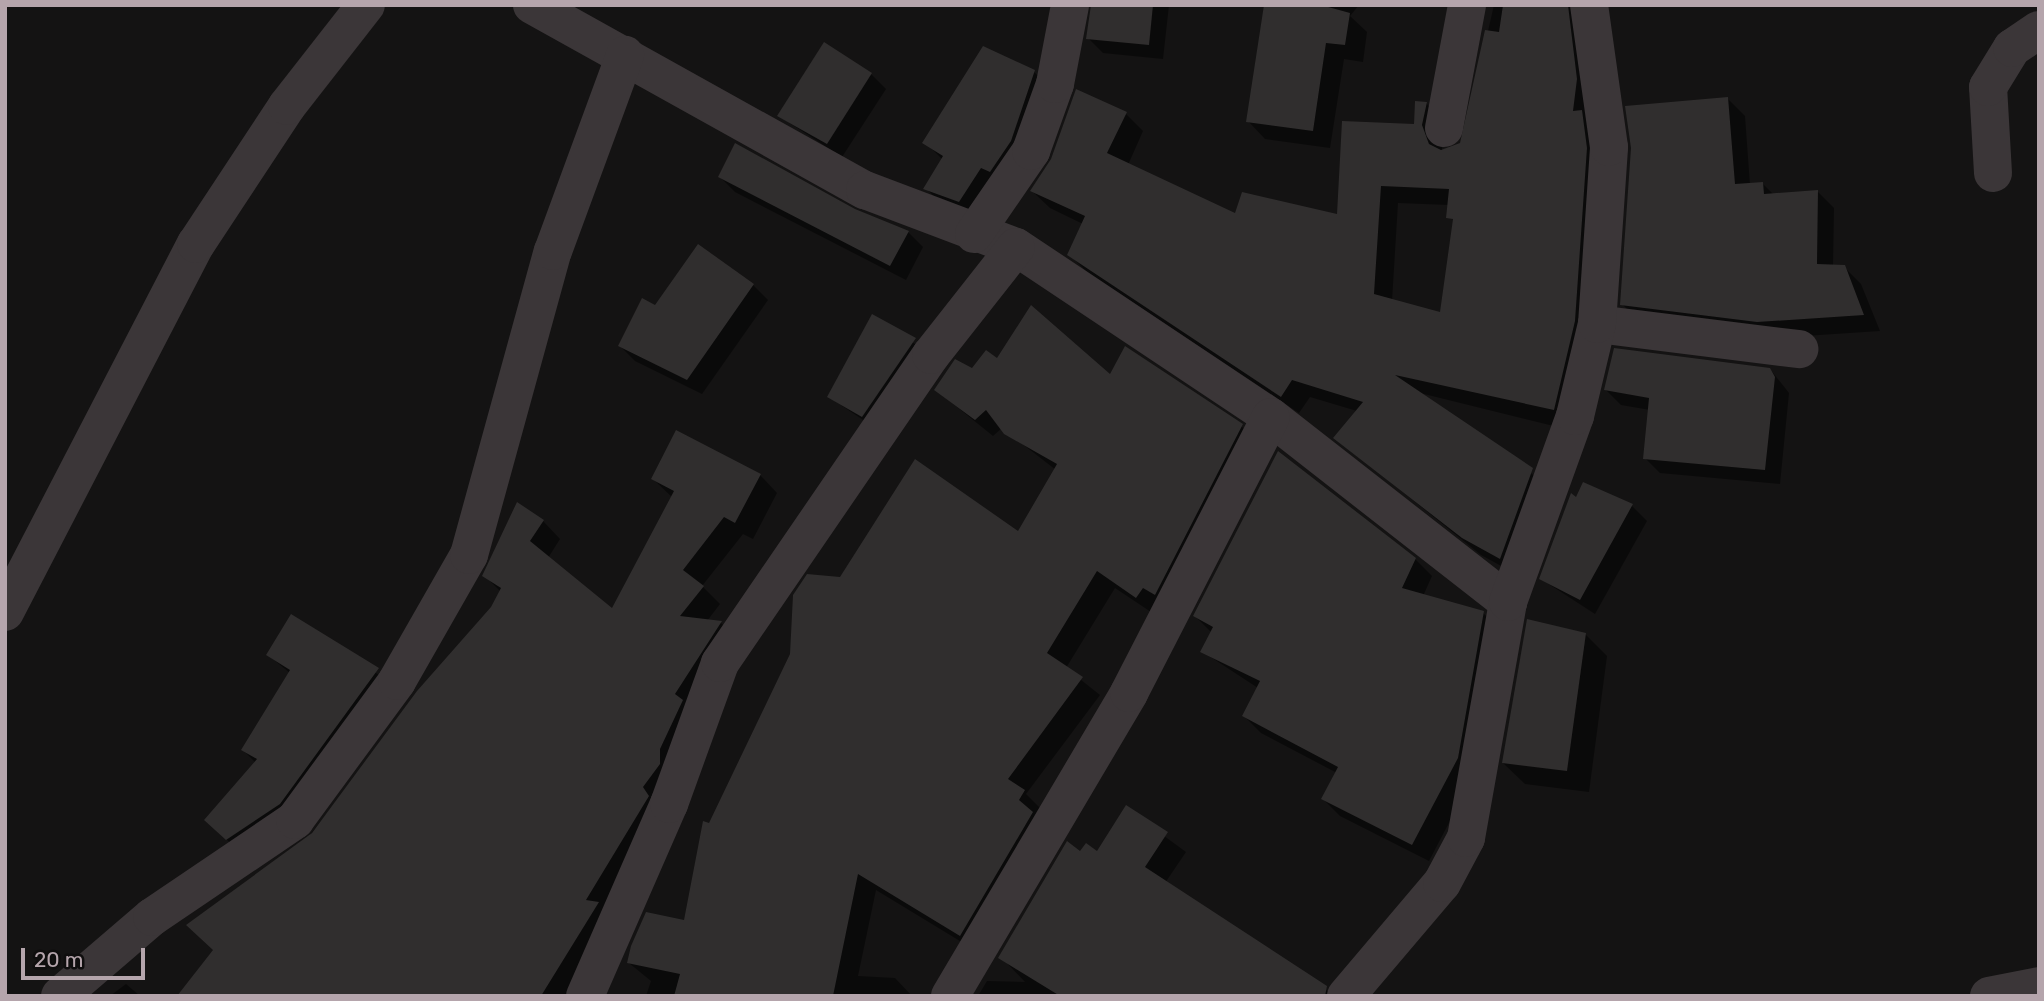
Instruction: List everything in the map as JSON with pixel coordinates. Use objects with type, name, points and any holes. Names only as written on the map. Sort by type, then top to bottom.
[{"type":"street","points":[[5,612],[196,244],[287,106],[366,5]]},
{"type":"street","points":[[532,5],[865,190],[974,234],[1016,247],[1271,417],[1508,602]]},
{"type":"street","points":[[974,234],[1031,151],[1055,84],[1070,5]]},
{"type":"street","points":[[1444,128],[1467,5]]},
{"type":"street","points":[[1346,996],[1442,883],[1466,838],[1508,602],[1575,416],[1597,324],[1609,147],[1589,5]]},
{"type":"street","points":[[1993,173],[1988,88],[2012,48],[2039,30]]},
{"type":"street","points":[[60,996],[152,917],[295,820],[397,681],[469,555],[553,251],[625,55]]},
{"type":"street","points":[[585,996],[669,804],[720,663],[931,355],[1016,247]]},
{"type":"street","points":[[1597,324],[1799,349]]},
{"type":"street","points":[[950,996],[1129,693],[1271,417]]},
{"type":"street","points":[[1989,996],[2039,986]]},
{"type":"building","points":[[1091,5],[1153,5],[1149,45],[1086,39]]},
{"type":"building","points":[[1264,5],[1321,5],[1350,13],[1345,45],[1326,43],[1313,131],[1246,122]]},
{"type":"building","points":[[1503,5],[1568,5],[1577,79],[1573,111],[1582,110],[1587,148],[1575,321],[1554,410],[1395,375],[1533,468],[1500,559],[1462,538],[1333,438],[1363,402],[1292,380],[1281,397],[1067,255],[1085,216],[1030,191],[1051,159],[1076,89],[1127,112],[1107,153],[1235,213],[1242,192],[1337,214],[1342,121],[1414,124],[1415,101],[1427,102],[1422,125],[1429,144],[1441,150],[1460,143],[1485,30],[1499,32]],"holes":[[[1381,186],[1449,189],[1446,218],[1453,219],[1440,312],[1374,294]]]},
{"type":"building","points":[[824,42],[872,73],[827,144],[777,116]]},
{"type":"building","points":[[983,46],[1035,70],[1011,141],[990,172],[981,168],[959,202],[923,189],[943,156],[922,143]]},
{"type":"building","points":[[1728,97],[1735,184],[1763,182],[1764,194],[1818,190],[1817,264],[1845,265],[1864,315],[1757,322],[1620,305],[1631,148],[1625,106]]},
{"type":"building","points":[[735,143],[855,209],[909,231],[890,266],[718,177]]},
{"type":"building","points":[[698,244],[754,284],[687,380],[618,346],[642,298],[655,305]]},
{"type":"building","points":[[1031,305],[1110,374],[1125,346],[1243,424],[1155,595],[1143,588],[1136,598],[1097,571],[1047,653],[1083,677],[1008,779],[1025,790],[1019,800],[1033,812],[960,936],[858,874],[833,996],[674,996],[680,974],[627,963],[631,946],[646,912],[684,920],[703,821],[709,823],[790,654],[793,595],[807,574],[840,577],[915,459],[1018,531],[1057,464],[1004,434],[986,410],[975,420],[934,390],[955,359],[972,368],[986,350],[997,358]]},
{"type":"building","points":[[872,314],[916,338],[862,417],[827,397]]},
{"type":"building","points":[[1614,348],[1770,368],[1775,377],[1765,470],[1643,459],[1649,398],[1604,390]]},
{"type":"building","points":[[676,430],[761,474],[735,523],[724,517],[683,570],[704,586],[680,616],[722,621],[675,694],[683,700],[660,749],[660,764],[643,787],[649,796],[586,900],[599,902],[541,996],[177,996],[213,950],[186,925],[312,833],[417,691],[491,607],[501,588],[482,576],[517,502],[544,520],[530,541],[612,608],[674,491],[651,479]]},
{"type":"building","points":[[1278,451],[1416,558],[1402,588],[1484,611],[1458,758],[1412,845],[1321,799],[1338,767],[1242,716],[1260,681],[1200,652],[1213,627],[1193,616]]},
{"type":"building","points":[[1583,482],[1633,504],[1580,600],[1539,579],[1571,493],[1576,497]]},
{"type":"building","points":[[291,614],[379,668],[280,804],[226,840],[204,820],[257,759],[241,750],[290,670],[266,655]]},
{"type":"building","points":[[1527,619],[1586,633],[1567,771],[1502,763]]},
{"type":"building","points":[[1126,805],[1168,832],[1145,867],[1327,986],[1325,996],[1060,996],[998,958],[1067,841],[1080,851],[1086,843],[1097,851]]}]
